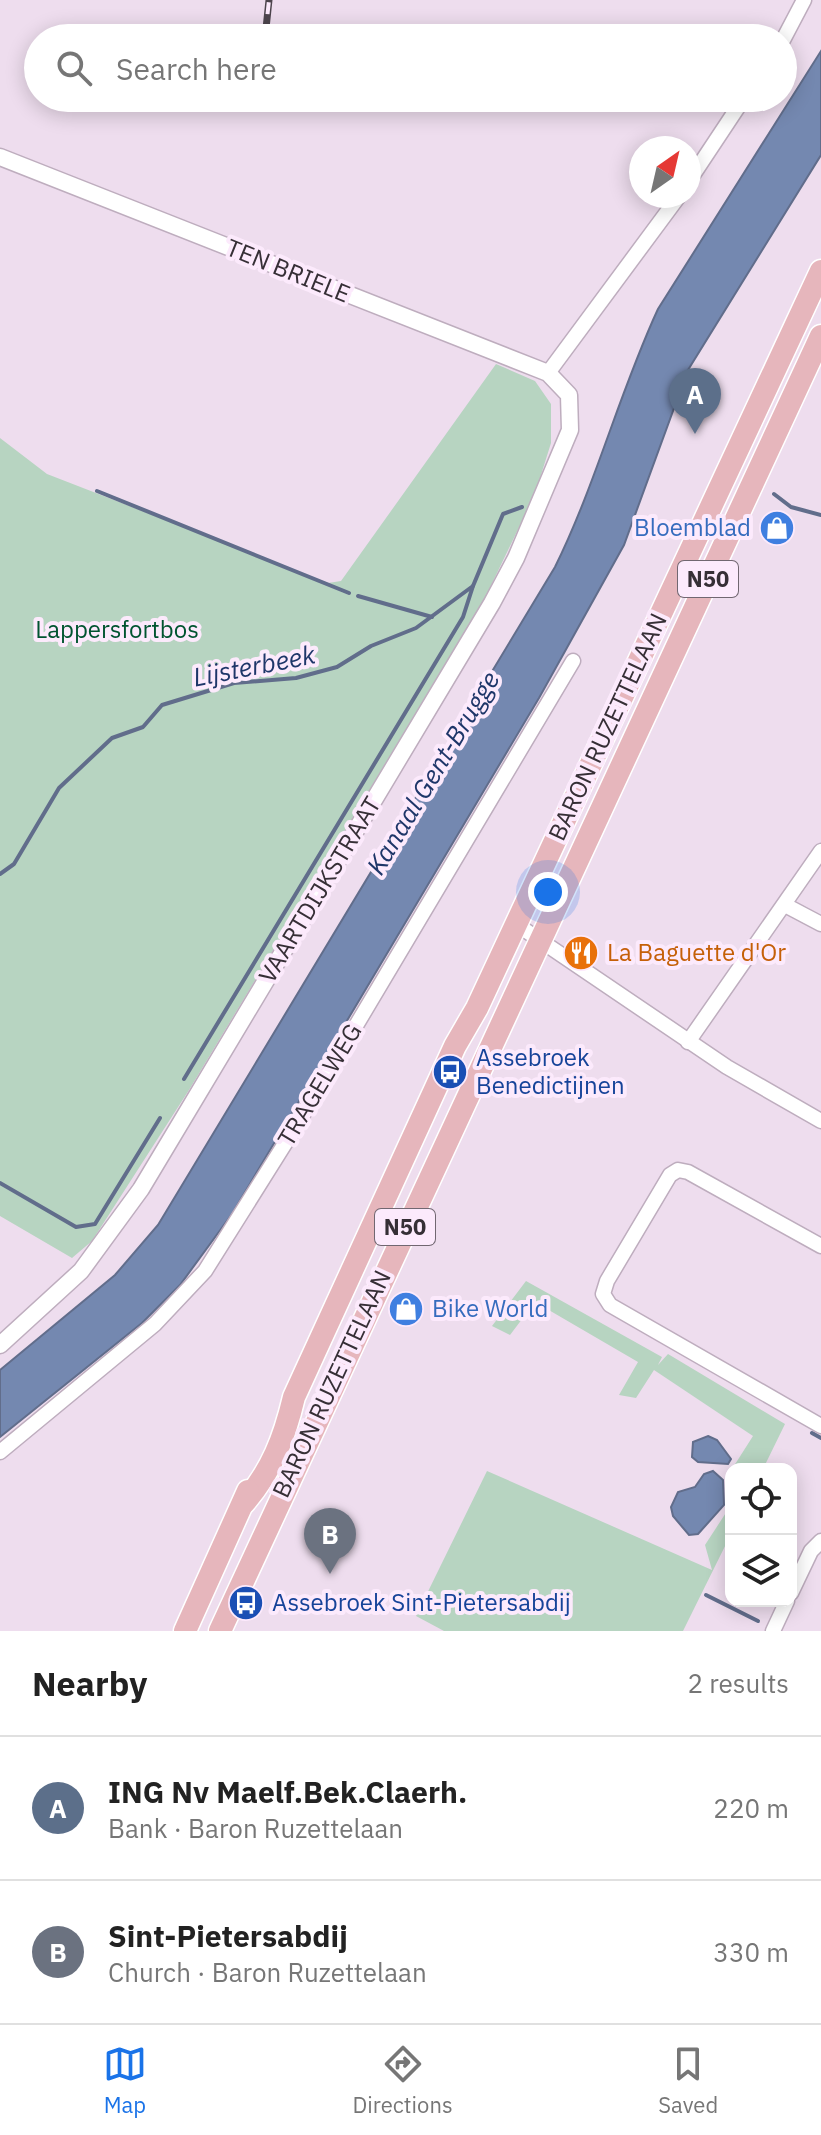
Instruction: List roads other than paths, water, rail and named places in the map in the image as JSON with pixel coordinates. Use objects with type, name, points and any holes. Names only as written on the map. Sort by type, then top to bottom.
[{"type":"main road","name":"BARON RUZETTELAAN","points":[[185,1631],[244,1503],[267,1476],[284,1439],[294,1397],[428,1111],[455,1046],[477,1008],[821,271]]},
{"type":"main road","name":"BARON RUZETTELAAN","points":[[220,1631],[544,930],[553,886],[572,848],[594,821],[821,336]]},
{"type":"street","points":[[791,24],[804,0]]},
{"type":"street","points":[[701,163],[735,112]]},
{"type":"street","name":"TEN BRIELE","points":[[0,157],[548,373],[569,395]]},
{"type":"street","points":[[548,373],[670,208]]},
{"type":"street","name":"VAARTDIJKSTRAAT","points":[[0,1345],[81,1271],[141,1189],[478,628],[516,558],[570,430],[569,395]]},
{"type":"street","name":"TRAGELWEG","points":[[0,1452],[145,1333],[205,1271],[309,1105],[573,661]]},
{"type":"street","points":[[688,1042],[821,851]]},
{"type":"street","points":[[785,905],[821,924]]},
{"type":"street","points":[[516,924],[544,930],[688,1042],[821,1121]]},
{"type":"street","points":[[821,1246],[688,1172],[678,1170],[670,1175],[607,1281],[603,1294],[610,1305],[821,1426]]},
{"type":"street","points":[[797,1580],[811,1551],[821,1541]]},
{"type":"street","points":[[773,1631],[784,1607]]},
{"type":"water","name":"Kanaal Gent-Brugge","points":[[821,51],[821,155],[688,370],[624,545],[539,698],[232,1214],[180,1285],[142,1323],[0,1437],[0,1370],[115,1275],[158,1225],[555,567],[570,536],[658,309],[782,112],[797,112],[797,89]]},
{"type":"water","points":[[708,1436],[717,1440],[731,1459],[725,1464],[698,1462],[692,1457],[693,1442]]},
{"type":"water","points":[[713,1471],[723,1480],[724,1505],[698,1534],[689,1535],[673,1516],[671,1507],[678,1492],[695,1487],[704,1474]]},
{"type":"waterway","points":[[97,491],[349,593]]},
{"type":"waterway","points":[[774,494],[791,507],[821,515]]},
{"type":"waterway","name":"Lijsterbeek","points":[[0,874],[14,864],[59,788],[112,738],[143,727],[162,705],[234,683],[296,678],[337,667],[371,646],[416,628],[473,586],[503,514],[522,507]]},
{"type":"waterway","points":[[184,1079],[463,617],[473,586]]},
{"type":"waterway","points":[[358,596],[432,617]]},
{"type":"waterway","points":[[0,1183],[76,1227],[95,1224],[160,1118]]},
{"type":"waterway","points":[[812,1433],[821,1438]]},
{"type":"waterway","points":[[706,1595],[758,1621]]},
{"type":"railway","points":[[266,24],[269,0]]},
{"type":"place","name":"ING Nv Maelf.Bek.Claerh.","points":[[695,434]]},
{"type":"place","name":"Bloemblad","points":[[777,528]]},
{"type":"place","name":"La Baguette d'Or","points":[[581,953]]},
{"type":"place","name":"Assebroek Benedictijnen","points":[[450,1072]]},
{"type":"place","name":"Bike World","points":[[406,1309]]},
{"type":"place","name":"Sint-Pietersabdij","points":[[330,1574]]},
{"type":"place","name":"Assebroek Sint-Pietersabdij","points":[[246,1603]]},
{"type":"park label","name":"Lappersfortbos","points":[[117,630]]}]
